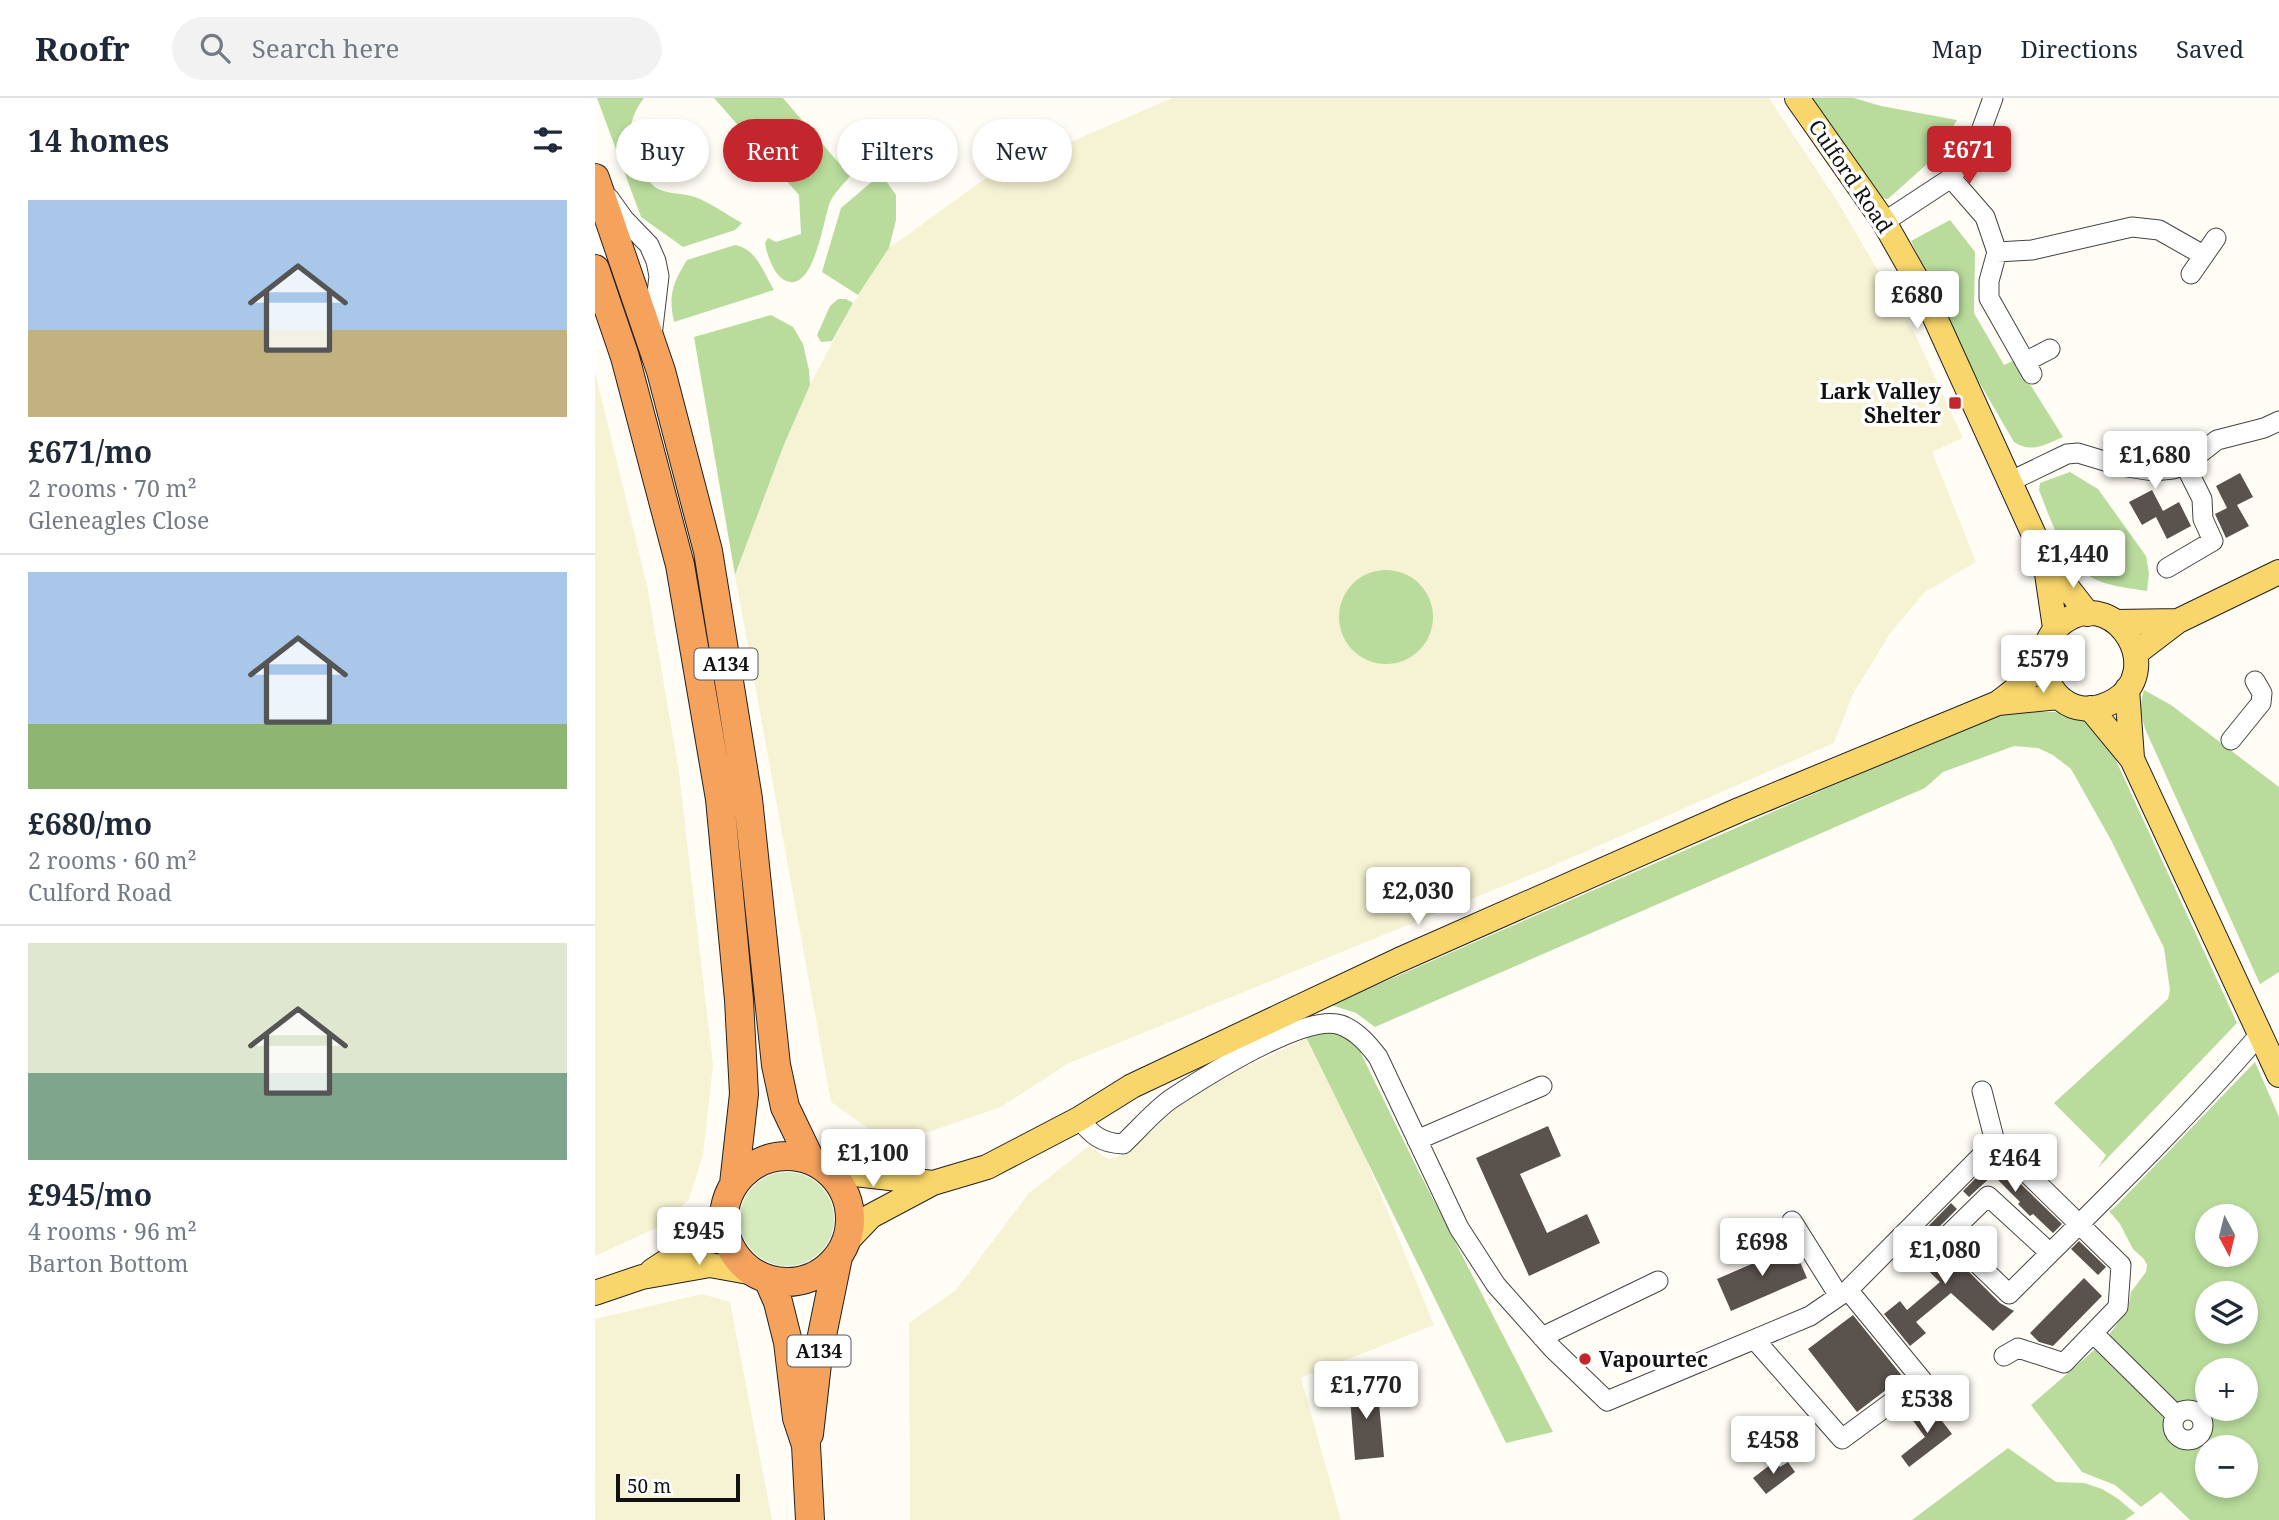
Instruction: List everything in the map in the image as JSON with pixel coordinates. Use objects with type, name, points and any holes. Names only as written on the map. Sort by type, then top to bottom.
[{"type":"highway","name":"A134","points":[[595,177],[661,371],[708,551],[748,799],[776,1065],[785,1107],[819,1165]]},
{"type":"highway","name":"A134","points":[[595,269],[625,357],[680,565],[719,800],[740,1000],[744,1094],[734,1184]]},
{"type":"highway","points":[[789,1155],[819,1165],[844,1191],[848,1203],[851,1216],[842,1249],[824,1270],[806,1279],[787,1282],[761,1276],[737,1258],[726,1238],[724,1215],[734,1184],[748,1168],[767,1158],[789,1155]]},
{"type":"highway","name":"A134","points":[[806,1445],[813,1420],[818,1355],[842,1249]]},
{"type":"highway","name":"A134","points":[[761,1276],[778,1302],[789,1342],[797,1418],[806,1445],[810,1520]]},
{"type":"main road","name":"Culford Road","points":[[1797,98],[1884,222],[1922,289],[2045,559],[2088,614]]},
{"type":"main road","name":"Culford Road","points":[[2045,559],[2049,638]]},
{"type":"main road","points":[[2136,653],[2178,621],[2279,572]]},
{"type":"main road","points":[[842,1249],[871,1216],[933,1183],[987,1167],[1079,1119],[1132,1086],[1399,960],[1739,810],[1997,703],[2030,676],[2049,638],[2070,617],[2103,615],[2126,631],[2136,653],[2134,676],[2127,689],[2111,702],[2090,708],[2079,707],[2059,697],[2047,683],[2042,666],[2049,638]]},
{"type":"main road","points":[[2116,622],[2178,621]]},
{"type":"main road","points":[[2127,689],[2132,759]]},
{"type":"main road","points":[[1997,703],[2059,697]]},
{"type":"main road","points":[[2090,708],[2132,759],[2279,1075]]},
{"type":"main road","points":[[819,1165],[933,1183]]},
{"type":"main road","points":[[642,1277],[693,1244],[724,1215]]},
{"type":"main road","points":[[595,1293],[642,1277],[710,1265],[761,1276]]},
{"type":"street","points":[[1884,222],[1951,178],[1977,142],[1993,98]]},
{"type":"street","points":[[1951,178],[1985,217],[1997,252],[1989,298],[2029,368],[2050,349]]},
{"type":"street","points":[[1997,252],[2032,250],[2132,227],[2159,230],[2203,255]]},
{"type":"street","points":[[2191,274],[2216,238]]},
{"type":"street","points":[[2009,482],[2067,454],[2078,453],[2121,466],[2153,471],[2173,470],[2185,465],[2217,440],[2265,428],[2279,421]]},
{"type":"street","points":[[2167,568],[2213,541],[2203,519],[2202,499],[2185,465]]},
{"type":"street","points":[[2231,740],[2261,703],[2262,693],[2255,681]]},
{"type":"street","points":[[1079,1119],[1092,1135],[1108,1143],[1123,1143],[1169,1101],[1285,1034],[1322,1023],[1341,1025],[1364,1039],[1378,1057],[1459,1227],[1496,1284],[1542,1337],[1607,1401],[1810,1316],[1844,1293],[1995,1142]]},
{"type":"street","points":[[2050,1253],[1988,1196],[1948,1235],[2009,1294],[2050,1253],[2079,1224],[2220,1081],[2260,1034]]},
{"type":"street","points":[[1417,1140],[1542,1086]]},
{"type":"street","points":[[1982,1091],[1995,1142],[2121,1265],[2118,1307],[2064,1363],[2018,1349],[2004,1356]]},
{"type":"street","points":[[1946,1192],[1968,1216]]},
{"type":"street","points":[[1755,1340],[1842,1439],[1922,1380],[1844,1293],[1792,1221]]},
{"type":"street","points":[[1542,1337],[1658,1281]]},
{"type":"street","points":[[2093,1333],[2176,1415]]},
{"type":"shaded area","points":[[1172,98],[1769,98],[1839,204],[1915,334],[1963,438],[1932,452],[1976,562],[1925,592],[1891,632],[1853,694],[1834,743],[1550,867],[1067,1064],[1001,1107],[929,1132],[869,1129],[831,1102],[735,575],[783,447],[810,385],[853,303],[889,248],[980,182],[1072,182],[1072,141]]},
{"type":"shaded area","points":[[595,372],[647,585],[679,772],[713,1065],[703,1155],[689,1199],[665,1224],[595,1256]]},
{"type":"shaded area","points":[[1315,1034],[1434,1325],[1301,1378],[1341,1520],[910,1520],[909,1323],[956,1290],[1029,1193],[1089,1146],[1108,1159],[1126,1155],[1194,1091]]},
{"type":"shaded area","points":[[702,1294],[730,1302],[772,1520],[595,1520],[595,1319]]},
{"type":"green space","points":[[597,98],[644,98],[633,119],[616,119],[616,149]]},
{"type":"green space","points":[[714,98],[783,98],[801,119],[732,119]]},
{"type":"green space","points":[[1800,98],[1854,98],[1881,106],[1957,120],[1937,155],[1888,199],[1874,197]]},
{"type":"green space","points":[[823,145],[837,161],[837,182],[845,182],[830,202],[810,266],[796,282],[786,281],[778,275],[769,259],[765,243],[768,238],[776,242],[801,234],[799,195],[788,182],[823,182]]},
{"type":"green space","points":[[628,182],[650,182],[662,191],[690,196],[742,223],[735,230],[683,247],[641,217]]},
{"type":"green space","points":[[872,182],[887,182],[896,195],[896,220],[889,248],[858,295],[822,272],[841,208]]},
{"type":"green space","points":[[1950,220],[1975,252],[1974,313],[2004,365],[2015,360],[2063,437],[2032,448],[2014,442],[1972,370],[1911,241]]},
{"type":"green space","points":[[735,245],[743,247],[754,256],[774,290],[674,322],[673,289],[687,260]]},
{"type":"green space","points":[[838,299],[853,303],[832,341],[821,342],[817,335],[830,306]]},
{"type":"green space","points":[[771,315],[793,327],[803,344],[810,385],[783,447],[735,575],[694,337]]},
{"type":"green space","points":[[2070,472],[2098,489],[2146,556],[2149,573],[2147,591],[2094,579],[2079,567],[2064,547],[2039,490],[2040,483]]},
{"type":"green space","points":[[1377,570],[1395,570],[1420,583],[1430,599],[1433,617],[1430,635],[1420,651],[1395,664],[1377,664],[1352,651],[1339,626],[1339,608],[1352,583]]},
{"type":"green space","points":[[2144,690],[2171,705],[2279,787],[2279,972],[2260,984],[2146,731],[2141,710]]},
{"type":"green space","points":[[2001,712],[2055,712],[2083,719],[2107,741],[2237,1023],[2098,1168],[2106,1155],[2054,1103],[2168,999],[2170,990],[2164,948],[2111,840],[2071,769],[2053,755],[2038,748],[2014,746],[1943,772],[1925,788],[1375,1027],[1356,1013],[1331,1005]]},
{"type":"green space","points":[[1326,1031],[1353,1037],[1553,1432],[1506,1443],[1306,1037]]},
{"type":"green space","points":[[2255,1062],[2279,1117],[2279,1520],[2190,1520],[2161,1492],[2141,1507],[2115,1485],[2082,1472],[2031,1405],[2100,1345],[2166,1418],[2167,1434],[2174,1443],[2184,1446],[2195,1444],[2195,1498],[2258,1498],[2258,1435],[2207,1435],[2211,1429],[2211,1421],[2258,1421],[2258,1358],[2195,1358],[2195,1403],[2176,1405],[2106,1339],[2128,1309],[2131,1292],[2146,1272],[2147,1265],[2133,1249],[2120,1224],[2109,1211]]},
{"type":"green space","points":[[787,1172],[805,1176],[820,1186],[830,1201],[834,1219],[830,1237],[820,1252],[805,1262],[787,1266],[769,1262],[754,1252],[744,1237],[740,1219],[744,1201],[754,1186],[769,1176]]},
{"type":"green space","points":[[2008,1448],[2056,1482],[2084,1483],[2102,1489],[2135,1513],[2125,1520],[1912,1520]]},
{"type":"building","points":[[2240,473],[2253,497],[2237,505],[2249,526],[2226,538],[2215,514],[2227,508],[2216,486]]},
{"type":"building","points":[[2152,490],[2163,511],[2179,502],[2191,526],[2167,539],[2156,517],[2142,525],[2129,502]]},
{"type":"building","points":[[1548,1126],[1561,1156],[1520,1174],[1547,1233],[1587,1214],[1600,1243],[1529,1276],[1476,1158]]},
{"type":"building","points":[[1995,1159],[2062,1224],[2053,1233],[2033,1214],[2030,1216],[1993,1175],[1969,1197],[1963,1191]]},
{"type":"building","points":[[1951,1203],[1957,1209],[1939,1227],[1936,1239],[2000,1303],[2014,1311],[1993,1331],[1951,1293],[1916,1322],[1926,1333],[1910,1346],[1884,1314],[1900,1301],[1907,1310],[1940,1282],[1906,1249]]},
{"type":"building","points":[[2079,1241],[2106,1267],[2098,1275],[2071,1249]]},
{"type":"building","points":[[1793,1246],[1807,1278],[1731,1311],[1717,1279]]},
{"type":"building","points":[[2084,1278],[2102,1296],[2053,1346],[2039,1342],[2030,1333]]},
{"type":"building","points":[[1853,1315],[1903,1377],[1857,1412],[1808,1349]]},
{"type":"building","points":[[1377,1382],[1384,1457],[1355,1460],[1349,1385]]},
{"type":"building","points":[[1929,1404],[1952,1434],[1909,1467],[1901,1456],[1925,1437],[1911,1418]]},
{"type":"building","points":[[1775,1461],[1780,1467],[1788,1462],[1795,1472],[1766,1494],[1753,1478]]},
{"type":"place","name":"Lark Valley Shelter","points":[[1955,403]]},
{"type":"place","name":"Vapourtec","points":[[1585,1359]]}]
